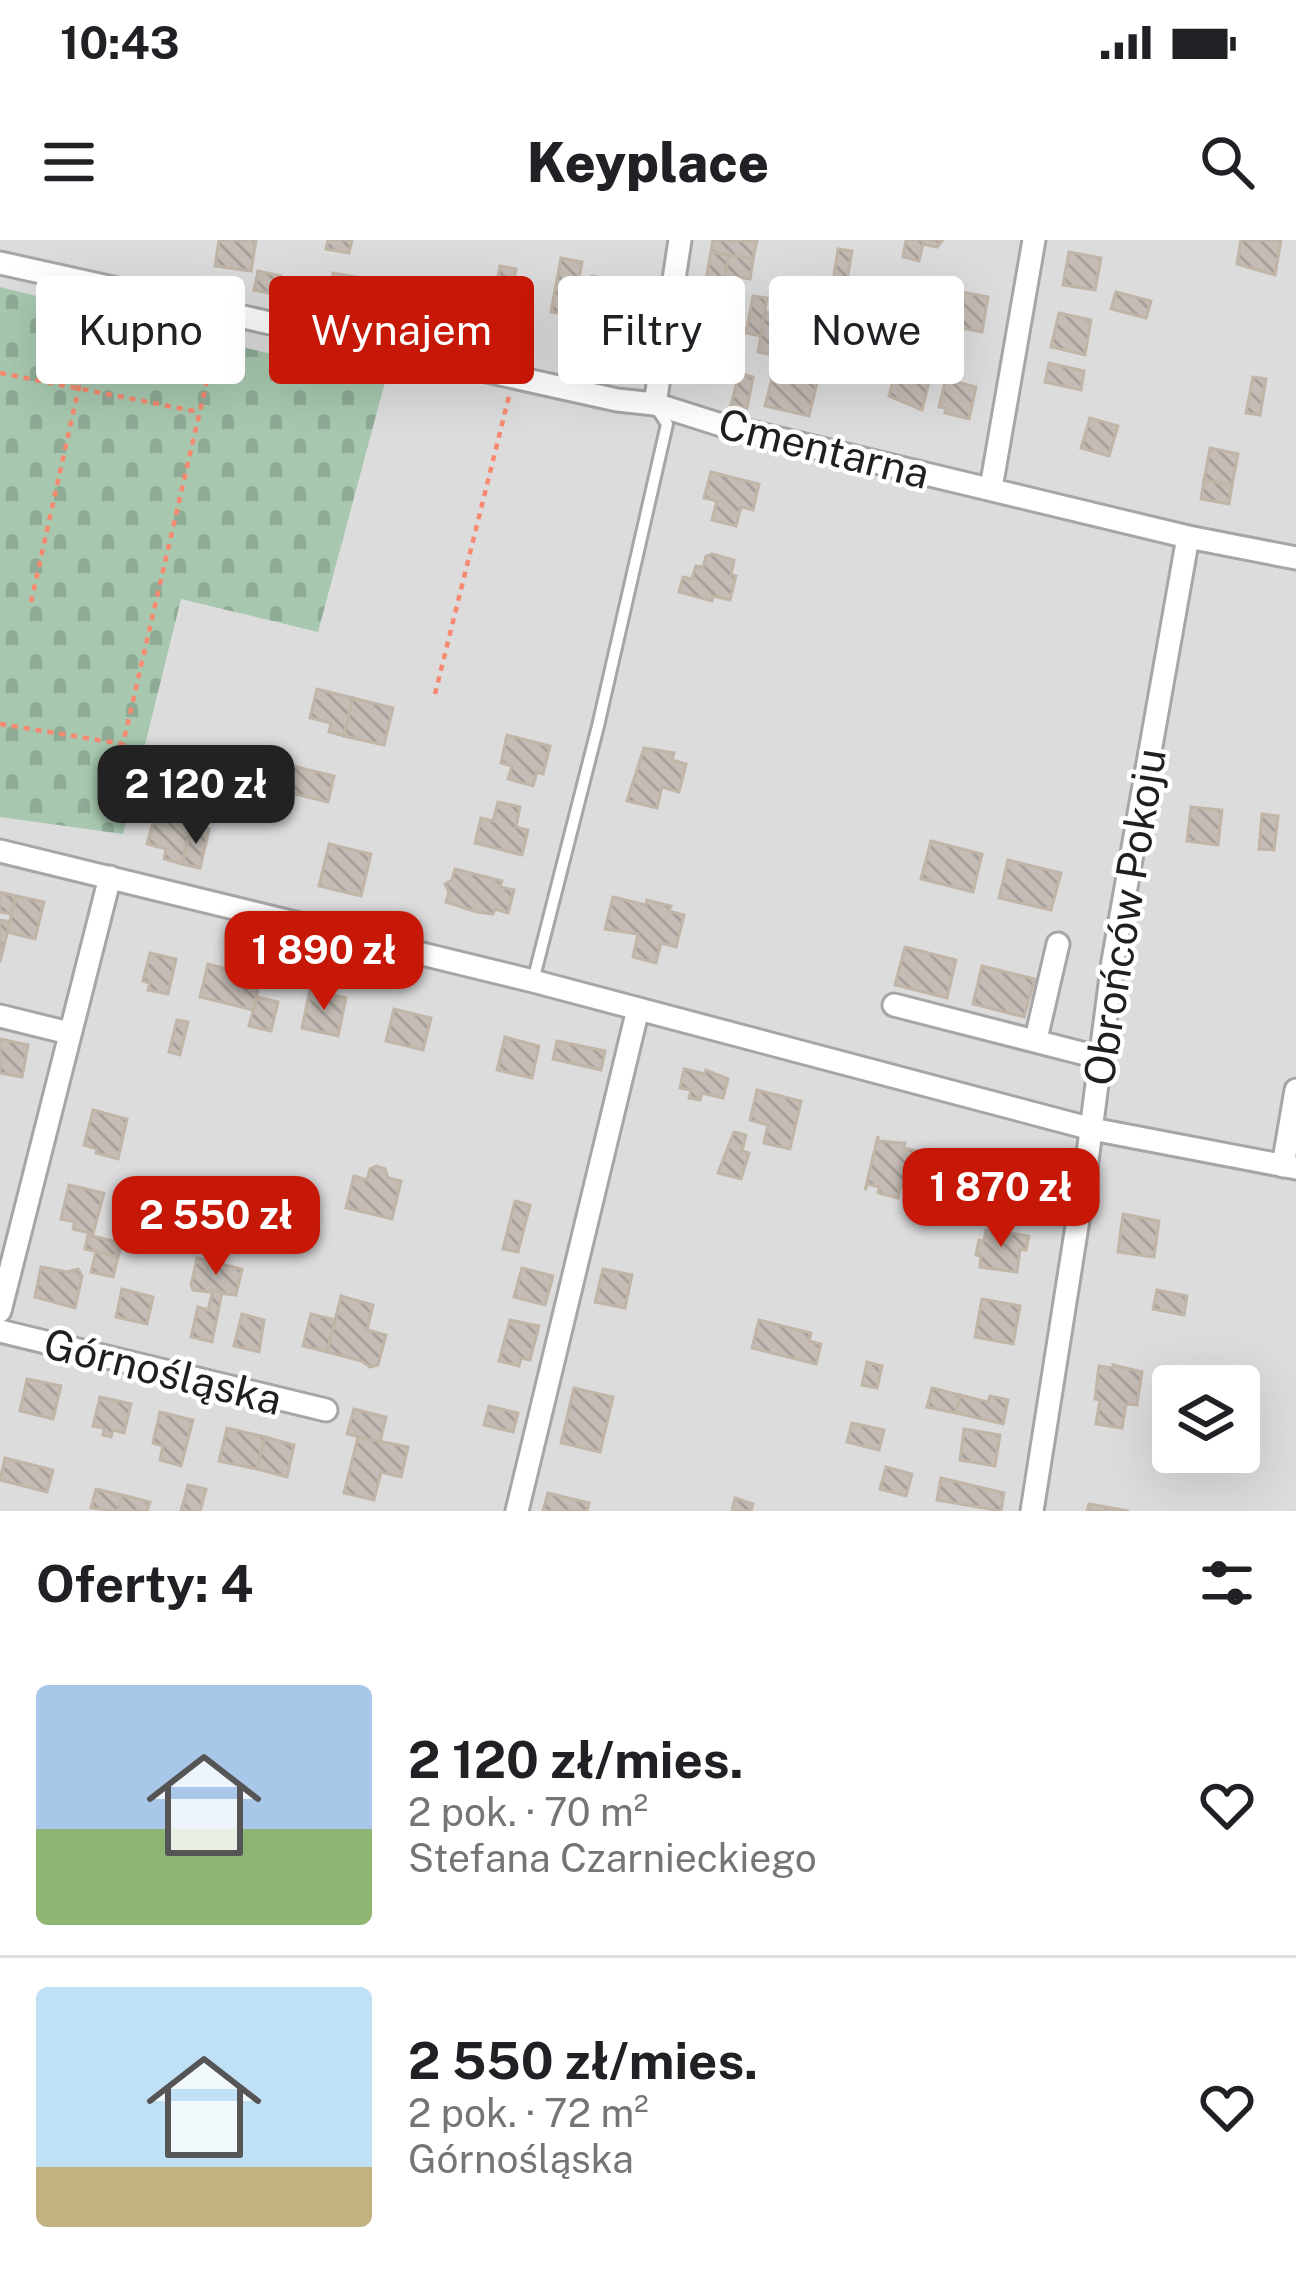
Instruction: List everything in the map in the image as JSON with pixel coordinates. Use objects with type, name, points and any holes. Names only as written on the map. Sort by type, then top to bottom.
[{"type":"street","points":[[655,404],[680,240]]},
{"type":"street","points":[[991,488],[1034,240]]},
{"type":"street","name":"Cmentarna","points":[[0,262],[269,322]]},
{"type":"street","name":"Cmentarna","points":[[534,380],[655,404],[718,424],[1187,537],[1296,558]]},
{"type":"street","name":"Obrońców Pokoju","points":[[1032,1511],[1092,1129],[1113,961],[1187,537]]},
{"type":"street","points":[[0,851],[533,981],[1092,1129],[1290,1167],[1296,1090]]},
{"type":"street","points":[[0,1311],[110,877]]},
{"type":"street","points":[[1036,1039],[1058,944]]},
{"type":"street","points":[[893,1005],[1101,1058]]},
{"type":"street","points":[[517,1511],[638,1010]]},
{"type":"street","points":[[0,1016],[69,1034]]},
{"type":"street","name":"Górnośląska","points":[[0,1331],[326,1410]]},
{"type":"lane","points":[[533,981],[667,424],[655,404]]},
{"type":"path","points":[[0,373],[199,412]]},
{"type":"path","points":[[0,724],[123,744],[205,384]]},
{"type":"path","points":[[435,694],[511,384]]},
{"type":"path","points":[[31,602],[80,386]]},
{"type":"shaded area","points":[[0,240],[1296,240],[1296,1511],[0,1511]]},
{"type":"green space","points":[[0,287],[36,296],[36,384],[245,384],[245,347],[269,353],[269,384],[384,384],[318,632],[181,599],[123,834],[0,817]]},
{"type":"building","points":[[219,240],[256,240],[251,271],[215,266]]},
{"type":"building","points":[[328,240],[352,240],[349,253],[326,249]]},
{"type":"building","points":[[713,240],[757,241],[753,259],[711,252]]},
{"type":"building","points":[[906,240],[943,240],[937,247],[923,244],[919,261],[903,257]]},
{"type":"building","points":[[1241,240],[1281,240],[1275,275],[1237,264]]},
{"type":"building","points":[[838,249],[852,251],[848,276],[834,276]]},
{"type":"building","points":[[711,252],[729,255],[725,276],[707,276]]},
{"type":"building","points":[[1069,252],[1101,258],[1095,290],[1063,285]]},
{"type":"building","points":[[729,255],[753,259],[750,279],[725,275]]},
{"type":"building","points":[[561,258],[582,262],[579,276],[558,276],[558,313],[551,312]]},
{"type":"building","points":[[500,266],[516,269],[515,276],[498,276]]},
{"type":"building","points":[[258,271],[281,276],[269,276],[269,293],[254,290]]},
{"type":"building","points":[[964,292],[988,297],[982,332],[964,329]]},
{"type":"building","points":[[1116,292],[1151,301],[1146,318],[1111,309]]},
{"type":"building","points":[[753,296],[767,298],[761,336],[746,333]]},
{"type":"building","points":[[765,312],[769,313],[769,354],[758,352]]},
{"type":"building","points":[[1059,313],[1091,320],[1085,355],[1051,347]]},
{"type":"building","points":[[1049,363],[1084,371],[1081,390],[1045,382]]},
{"type":"building","points":[[745,375],[753,377],[747,408],[731,405],[736,384],[745,384]]},
{"type":"building","points":[[1253,377],[1266,379],[1260,415],[1246,413]]},
{"type":"building","points":[[771,384],[817,384],[809,416],[765,406]]},
{"type":"building","points":[[892,384],[928,384],[922,410],[889,396]]},
{"type":"building","points":[[945,384],[976,387],[969,419],[939,407]]},
{"type":"building","points":[[1090,418],[1118,426],[1109,456],[1081,448]]},
{"type":"building","points":[[1210,448],[1238,454],[1232,485],[1204,480]]},
{"type":"building","points":[[711,472],[759,484],[753,510],[741,507],[736,526],[712,520],[717,501],[704,498]]},
{"type":"building","points":[[1204,480],[1232,485],[1229,504],[1201,499]]},
{"type":"building","points":[[706,556],[734,560],[730,600],[713,596],[712,601],[679,592],[683,577],[692,579],[696,566],[703,567]]},
{"type":"building","points":[[317,689],[353,698],[344,736],[329,732],[331,723],[310,718]]},
{"type":"building","points":[[353,698],[393,708],[384,745],[344,736]]},
{"type":"building","points":[[507,735],[550,746],[543,774],[537,772],[533,786],[508,779],[512,766],[501,763]]},
{"type":"building","points":[[644,748],[674,753],[672,760],[686,764],[679,792],[662,787],[657,808],[627,801]]},
{"type":"building","points":[[212,753],[225,756],[223,787],[204,783]]},
{"type":"building","points":[[243,754],[334,776],[328,802],[237,780]]},
{"type":"building","points":[[237,780],[267,788],[261,813],[231,806]]},
{"type":"building","points":[[498,802],[520,807],[516,827],[528,830],[522,855],[475,843],[481,818],[493,821]]},
{"type":"building","points":[[1191,807],[1222,810],[1218,845],[1187,841]]},
{"type":"building","points":[[1262,814],[1278,816],[1274,850],[1259,849]]},
{"type":"building","points":[[155,815],[192,825],[182,864],[164,859],[166,849],[147,844]]},
{"type":"building","points":[[192,825],[209,829],[200,868],[182,864]]},
{"type":"building","points":[[931,841],[982,854],[973,892],[921,879]]},
{"type":"building","points":[[329,844],[371,854],[361,896],[319,886]]},
{"type":"building","points":[[1008,860],[1061,873],[1051,910],[999,898]]},
{"type":"building","points":[[455,869],[502,881],[500,887],[514,890],[508,913],[477,912],[446,902],[445,884],[452,880]]},
{"type":"building","points":[[0,892],[16,896],[12,914],[0,912]]},
{"type":"building","points":[[16,896],[44,902],[35,939],[7,932]]},
{"type":"building","points":[[613,897],[671,906],[669,911],[684,915],[676,947],[661,943],[656,963],[633,957],[638,934],[605,929]]},
{"type":"building","points":[[0,920],[10,922],[0,962]]},
{"type":"building","points":[[905,947],[956,960],[947,998],[895,985]]},
{"type":"building","points":[[150,953],[176,959],[168,994],[148,990],[150,983],[143,981]]},
{"type":"building","points":[[208,964],[261,978],[253,1010],[200,997]]},
{"type":"building","points":[[982,966],[1035,979],[1024,1017],[973,1004]]},
{"type":"building","points":[[310,990],[346,998],[338,1036],[302,1028]]},
{"type":"building","points":[[257,997],[278,1002],[271,1031],[249,1026]]},
{"type":"building","points":[[394,1009],[431,1018],[423,1050],[386,1041]]},
{"type":"building","points":[[177,1020],[188,1022],[180,1055],[169,1052]]},
{"type":"building","points":[[505,1037],[539,1046],[532,1078],[497,1070]]},
{"type":"building","points":[[0,1039],[28,1045],[22,1077],[0,1073]]},
{"type":"building","points":[[557,1041],[605,1051],[601,1070],[553,1059]]},
{"type":"building","points":[[684,1069],[705,1074],[706,1070],[728,1079],[723,1098],[702,1093],[700,1100],[689,1098],[691,1090],[680,1088]]},
{"type":"building","points":[[757,1090],[801,1101],[790,1149],[764,1143],[768,1125],[750,1120]]},
{"type":"building","points":[[93,1110],[127,1119],[118,1159],[84,1145]]},
{"type":"building","points":[[734,1132],[746,1135],[742,1151],[749,1153],[741,1179],[718,1173]]},
{"type":"building","points":[[878,1136],[878,1141],[905,1143],[904,1148],[922,1152],[912,1189],[900,1187],[898,1198],[878,1193],[879,1187],[868,1184],[865,1190]]},
{"type":"building","points":[[1025,1150],[1059,1157],[1051,1196],[1019,1184]]},
{"type":"building","points":[[376,1166],[385,1169],[388,1178],[401,1181],[392,1219],[346,1208],[354,1176],[367,1180]]},
{"type":"building","points":[[69,1185],[104,1193],[93,1234],[73,1229],[75,1222],[61,1219]]},
{"type":"building","points":[[515,1201],[530,1205],[518,1252],[503,1249]]},
{"type":"building","points":[[993,1203],[1049,1212],[1047,1224],[990,1219]]},
{"type":"building","points":[[1123,1214],[1159,1221],[1154,1257],[1118,1252]]},
{"type":"building","points":[[986,1230],[1029,1236],[1026,1250],[1020,1249],[1017,1272],[980,1267],[981,1256],[976,1255]]},
{"type":"building","points":[[88,1235],[122,1243],[118,1257],[85,1249]]},
{"type":"building","points":[[96,1251],[118,1257],[113,1277],[91,1272]]},
{"type":"building","points":[[197,1258],[242,1269],[236,1295],[193,1290]]},
{"type":"building","points":[[41,1267],[78,1269],[82,1276],[75,1308],[35,1297]]},
{"type":"building","points":[[522,1268],[553,1276],[545,1305],[514,1297]]},
{"type":"building","points":[[603,1269],[632,1275],[625,1308],[595,1302]]},
{"type":"building","points":[[122,1289],[153,1297],[147,1324],[116,1317]]},
{"type":"building","points":[[213,1290],[222,1292],[212,1342],[191,1337],[198,1307],[208,1310]]},
{"type":"building","points":[[1157,1290],[1187,1296],[1184,1315],[1153,1309]]},
{"type":"building","points":[[341,1296],[373,1305],[367,1330],[386,1335],[378,1365],[370,1367],[327,1352]]},
{"type":"building","points":[[982,1299],[1020,1306],[1013,1344],[975,1337]]},
{"type":"building","points":[[242,1314],[264,1320],[259,1352],[234,1346]]},
{"type":"building","points":[[311,1314],[335,1320],[327,1352],[303,1346]]},
{"type":"building","points":[[510,1320],[539,1326],[530,1360],[521,1358],[519,1366],[499,1361]]},
{"type":"building","points":[[759,1320],[811,1333],[809,1341],[821,1344],[816,1364],[752,1348]]},
{"type":"building","points":[[867,1362],[882,1366],[877,1388],[862,1385]]},
{"type":"building","points":[[1099,1366],[1142,1372],[1137,1405],[1126,1404],[1122,1428],[1096,1424]]},
{"type":"building","points":[[27,1379],[61,1386],[53,1419],[20,1411]]},
{"type":"building","points":[[574,1388],[613,1397],[600,1452],[561,1443]]},
{"type":"building","points":[[932,1388],[960,1395],[956,1413],[927,1407]]},
{"type":"building","points":[[960,1395],[988,1402],[990,1396],[1008,1400],[1003,1424],[956,1413]]},
{"type":"building","points":[[100,1397],[131,1404],[124,1433],[113,1430],[111,1437],[103,1435],[104,1428],[93,1426]]},
{"type":"building","points":[[489,1406],[518,1413],[513,1432],[484,1425]]},
{"type":"building","points":[[354,1409],[386,1417],[380,1442],[347,1434]]},
{"type":"building","points":[[160,1412],[193,1420],[181,1466],[160,1460],[163,1446],[153,1443]]},
{"type":"building","points":[[852,1423],[884,1430],[879,1450],[847,1442]]},
{"type":"building","points":[[227,1428],[265,1437],[257,1469],[219,1461]]},
{"type":"building","points":[[964,1429],[1000,1435],[995,1466],[960,1460]]},
{"type":"building","points":[[265,1437],[294,1445],[287,1477],[257,1469]]},
{"type":"building","points":[[358,1437],[408,1447],[401,1477],[381,1472],[374,1500],[344,1493]]},
{"type":"building","points":[[5,1458],[53,1470],[47,1492],[0,1480]]},
{"type":"building","points":[[886,1467],[912,1474],[906,1496],[880,1489]]},
{"type":"building","points":[[941,1478],[1004,1493],[1001,1511],[937,1500]]},
{"type":"building","points":[[188,1485],[206,1489],[200,1511],[181,1511]]},
{"type":"building","points":[[96,1489],[122,1495],[118,1511],[91,1508]]},
{"type":"building","points":[[548,1493],[589,1503],[587,1511],[543,1511]]},
{"type":"building","points":[[122,1495],[150,1502],[147,1511],[118,1511]]},
{"type":"building","points":[[735,1498],[753,1504],[751,1511],[732,1511]]},
{"type":"building","points":[[1089,1504],[1129,1511],[1087,1511]]}]
